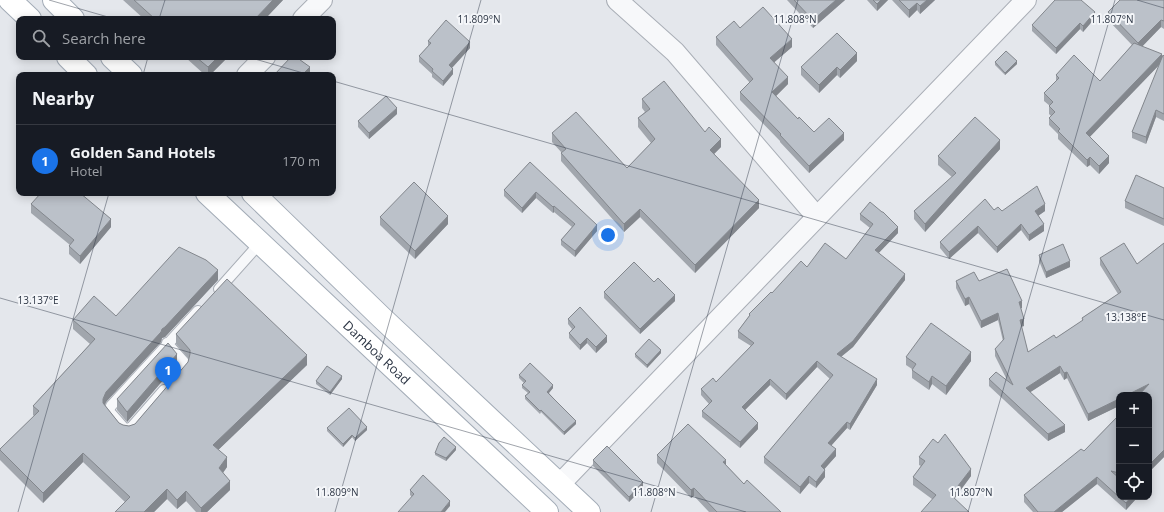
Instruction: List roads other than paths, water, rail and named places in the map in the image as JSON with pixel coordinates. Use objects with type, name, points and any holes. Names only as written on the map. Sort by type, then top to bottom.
[{"type":"main road","points":[[10,0],[27,16]]},
{"type":"main road","points":[[54,0],[70,16]]},
{"type":"main road","points":[[71,60],[83,72]]},
{"type":"main road","points":[[115,60],[128,72]]},
{"type":"main road","name":"Damboa Road","points":[[210,196],[547,512]]},
{"type":"main road","points":[[256,196],[388,323],[589,512]]},
{"type":"street","points":[[306,16],[322,0]]},
{"type":"street","points":[[617,0],[675,52],[817,217]]},
{"type":"street","points":[[560,484],[1026,0]]},
{"type":"street","points":[[250,72],[262,60]]},
{"type":"lane","points":[[168,343],[184,362],[183,367],[130,429],[124,428],[109,411],[111,406],[168,343],[208,301],[260,243]]},
{"type":"place","name":"Golden Sand Hotels","points":[[168,390]]}]
